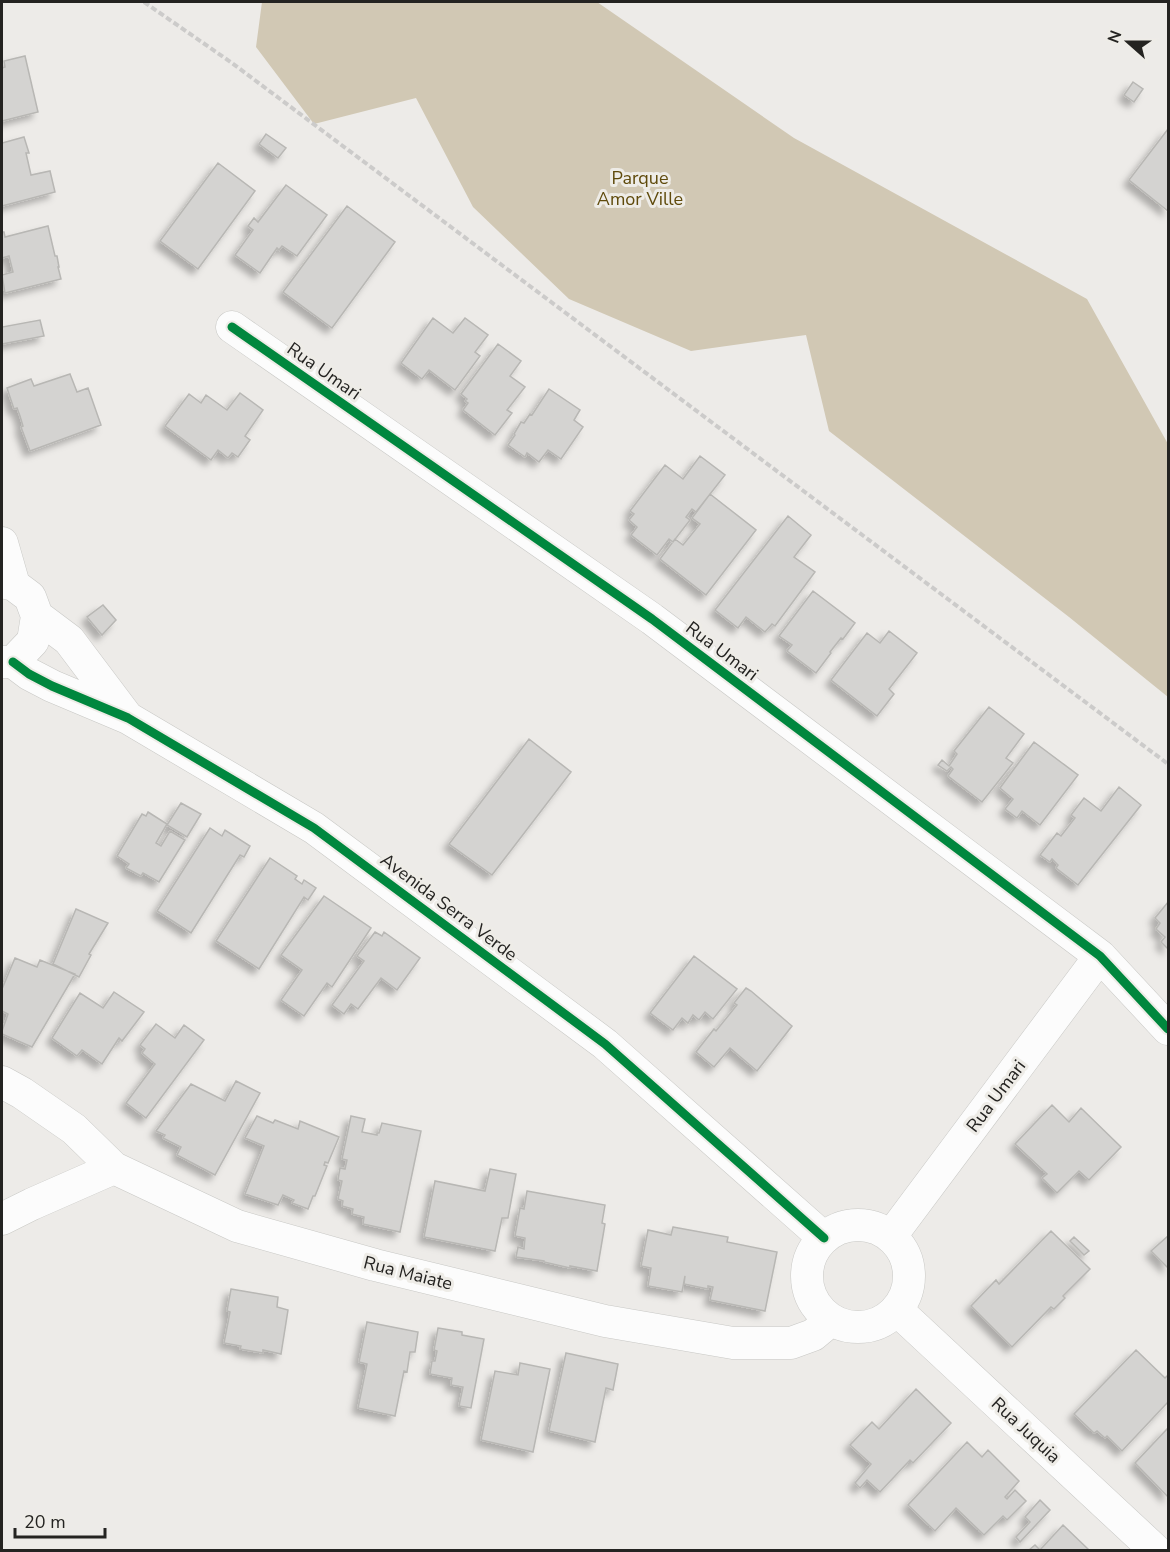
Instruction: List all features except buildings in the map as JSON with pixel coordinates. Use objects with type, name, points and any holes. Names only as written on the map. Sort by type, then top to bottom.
[{"type":"street","name":"Rua Umari","points":[[232,327],[652,619],[1100,956],[1168,1029]]},
{"type":"street","points":[[2,543],[8,583],[30,597],[38,616],[33,640],[7,662]]},
{"type":"street","name":"Avenida Serra Verde","points":[[38,616],[69,640],[128,718]]},
{"type":"street","name":"Avenida Serra Verde","points":[[7,662],[52,687],[128,718],[314,828],[605,1044],[824,1238]]},
{"type":"street","name":"Rua Umari","points":[[891,1236],[1100,956]]},
{"type":"street","name":"Rua Maiate","points":[[2,1082],[74,1129],[114,1168],[237,1226],[375,1265],[605,1321],[733,1343],[791,1343],[813,1335],[831,1320]]},
{"type":"street","points":[[2,1219],[114,1168]]},
{"type":"street","points":[[858,1225],[875,1227],[891,1236],[904,1252],[909,1272],[907,1292],[897,1310],[877,1324],[854,1327],[831,1320],[817,1307],[809,1290],[807,1271],[813,1253],[824,1238],[839,1228],[858,1225]]},
{"type":"street","name":"Rua Juquia","points":[[897,1310],[1155,1551]]},
{"type":"path","points":[[144,2],[242,70],[1168,764]]},
{"type":"green space","name":"Parque Amor Ville","points":[[262,2],[597,2],[794,138],[1087,299],[1168,444],[1168,697],[1069,617],[829,431],[806,335],[691,351],[569,299],[473,207],[416,98],[314,124],[256,47]]},
{"type":"cycle path","points":[[232,327],[652,619],[1100,956],[1168,1029]]},
{"type":"cycle path","points":[[13,662],[29,674],[52,686],[128,718],[314,828],[605,1044],[824,1238]]}]
